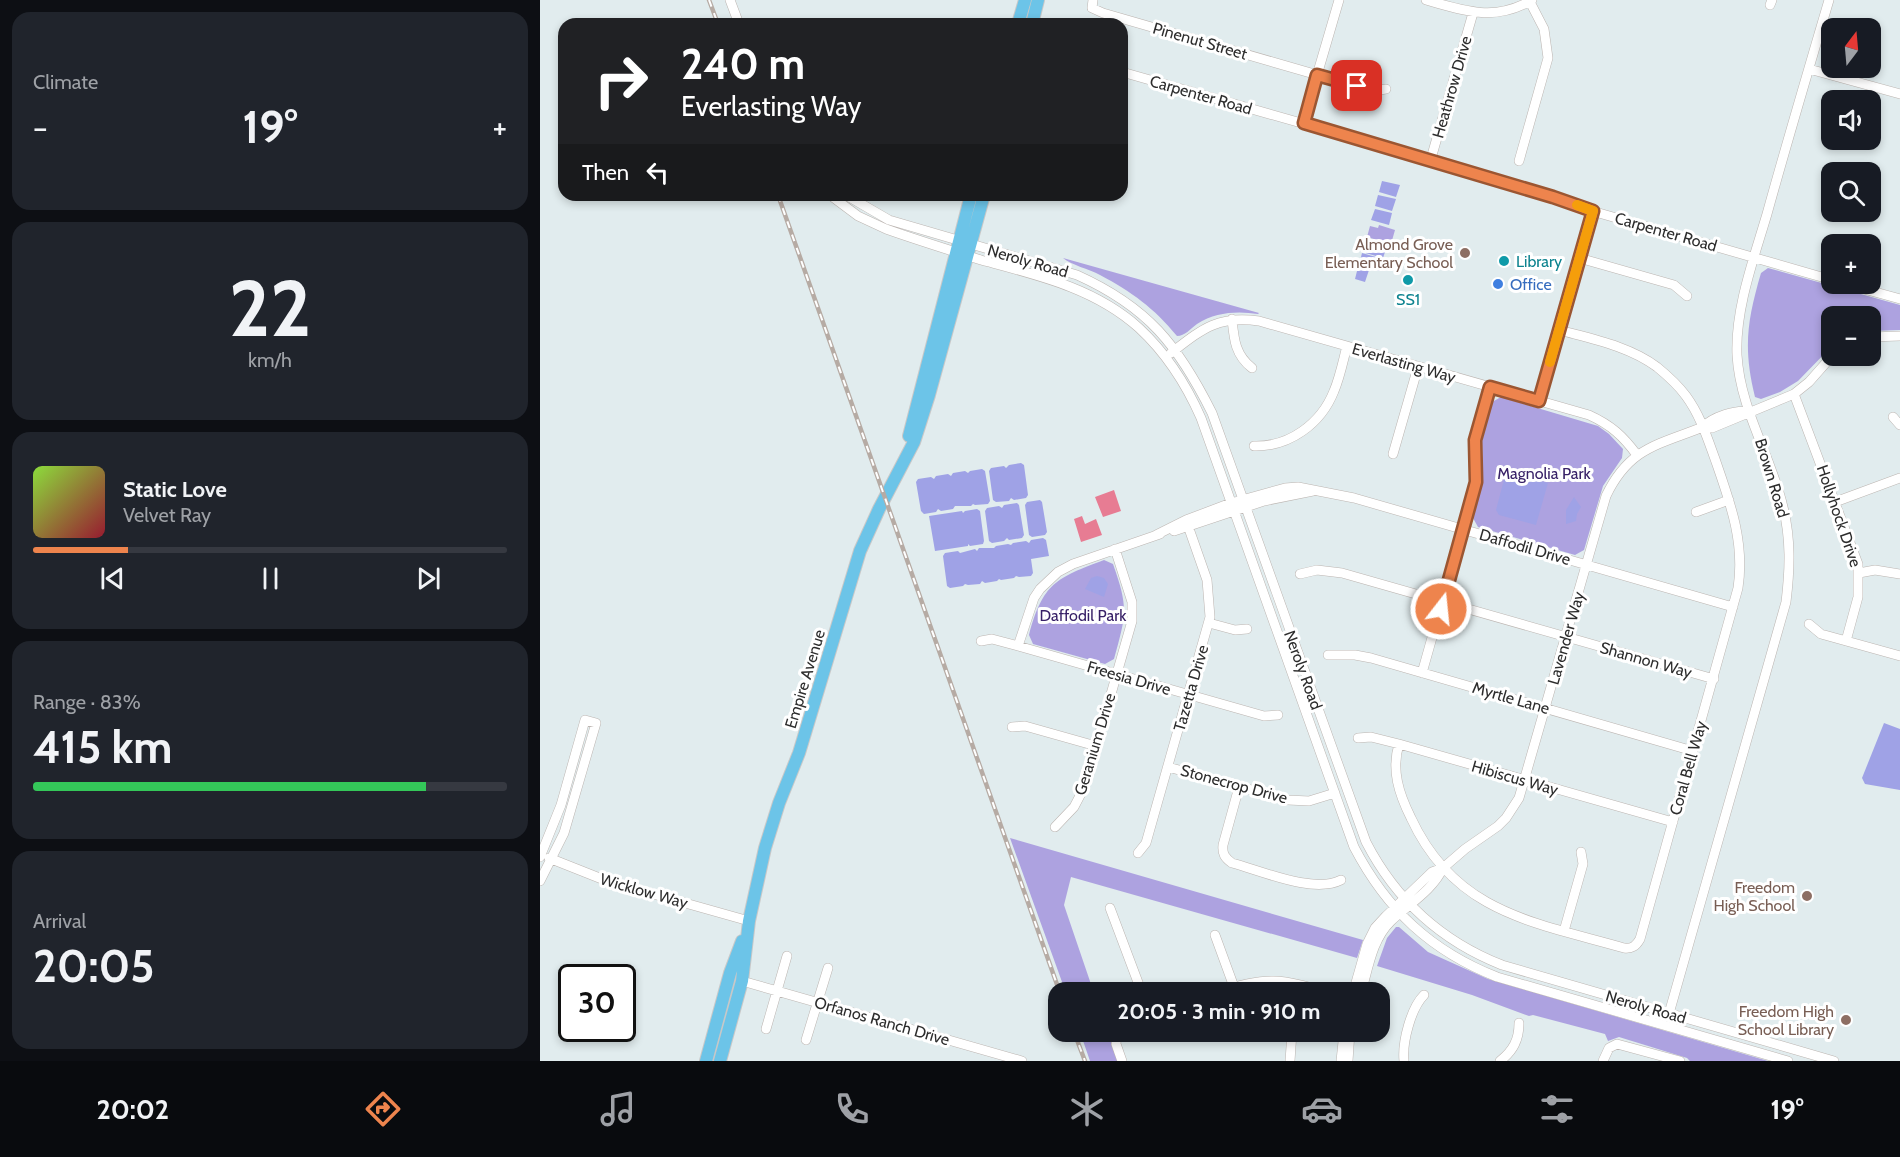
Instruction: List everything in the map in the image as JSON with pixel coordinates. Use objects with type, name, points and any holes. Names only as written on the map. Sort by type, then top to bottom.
[{"type":"main road","points":[[1020,18],[1025,0]]},
{"type":"main road","points":[[1034,18],[1038,0]]},
{"type":"main road","name":"Empire Avenue","points":[[720,1061],[742,981],[749,921],[778,802],[799,753],[860,551],[908,452],[908,440],[925,392],[963,248],[970,201]]},
{"type":"main road","name":"Empire Avenue","points":[[963,248],[982,201]]},
{"type":"main road","name":"Empire Avenue","points":[[706,1061],[730,973],[749,921]]},
{"type":"main road","points":[[711,1061],[721,1027],[719,1015]]},
{"type":"street","points":[[730,0],[737,18]]},
{"type":"street","name":"Pinenut Street","points":[[1094,0],[1092,8],[1120,18]]},
{"type":"street","points":[[1304,123],[1339,0]]},
{"type":"street","points":[[1426,0],[1473,13],[1493,14],[1531,1],[1544,29],[1548,58],[1519,161]]},
{"type":"street","name":"Brown Road","points":[[1666,1025],[1786,602],[1790,570],[1789,538],[1783,505],[1742,385],[1737,356],[1739,320],[1829,0]]},
{"type":"street","name":"Heathrow Drive","points":[[1430,162],[1473,13]]},
{"type":"street","name":"Pinenut Street","points":[[1128,20],[1317,75]]},
{"type":"street","points":[[1809,69],[1900,94]]},
{"type":"street","name":"Carpenter Road","points":[[1128,74],[1304,123],[1593,211],[1821,277]]},
{"type":"street","points":[[1317,75],[1373,91],[1386,89]]},
{"type":"street","name":"Neroly Road","points":[[838,201],[858,216],[903,235],[1077,275],[1129,304],[1147,319],[1176,350],[1195,379],[1212,413],[1366,842],[1379,867],[1406,902],[1445,936],[1486,959],[1833,1061]]},
{"type":"street","name":"Neroly Road","points":[[856,201],[889,220],[1072,287],[1099,300],[1139,328],[1166,357],[1185,385],[1201,418],[1354,847],[1368,873],[1397,911],[1436,945],[1481,971],[1788,1061]]},
{"type":"street","points":[[1539,401],[1593,211]]},
{"type":"street","points":[[858,216],[862,213],[873,212]]},
{"type":"street","points":[[1579,258],[1674,285],[1687,296]]},
{"type":"street","points":[[1881,294],[1900,299]]},
{"type":"street","points":[[1232,319],[1238,353],[1242,361],[1252,368]]},
{"type":"street","name":"Everlasting Way","points":[[1166,357],[1204,327],[1232,319],[1259,321],[1601,420],[1622,435],[1637,455]]},
{"type":"street","name":"Coral Bell Way","points":[[1398,744],[1396,774],[1405,807],[1424,846],[1463,888],[1497,909],[1524,920],[1624,948],[1630,949],[1636,945],[1640,939],[1738,588],[1741,560],[1739,539],[1729,500],[1703,427],[1686,396],[1655,366],[1623,348],[1559,330]]},
{"type":"street","points":[[1881,337],[1900,336]]},
{"type":"street","points":[[1254,446],[1268,446],[1289,439],[1307,428],[1320,416],[1335,391],[1347,346]]},
{"type":"street","name":"Lavender Way","points":[[1397,911],[1432,872],[1443,868],[1506,818],[1519,798],[1606,496],[1621,470],[1637,455],[1654,446],[1703,427],[1712,428],[1743,417],[1794,394],[1823,366]]},
{"type":"street","points":[[1393,454],[1418,367]]},
{"type":"street","points":[[1422,673],[1476,482],[1475,440],[1490,387]]},
{"type":"street","name":"Hollyhock Drive","points":[[1794,394],[1859,573],[1858,597],[1846,641]]},
{"type":"street","points":[[1893,417],[1900,425]]},
{"type":"street","points":[[1835,502],[1900,478]]},
{"type":"street","name":"Daffodil Drive","points":[[1018,646],[1031,605],[1045,584],[1066,567],[1244,503],[1315,491],[1347,496],[1733,607]]},
{"type":"street","points":[[1696,512],[1729,500]]},
{"type":"street","name":"Tazetta Drive","points":[[1138,853],[1146,843],[1211,610],[1208,580],[1187,524]]},
{"type":"street","name":"Geranium Drive","points":[[1055,827],[1074,807],[1081,795],[1117,675],[1132,611],[1129,589],[1115,549]]},
{"type":"street","name":"Shannon Way","points":[[1300,574],[1317,570],[1342,573],[1714,679]]},
{"type":"street","points":[[1859,573],[1875,570],[1900,574]]},
{"type":"street","points":[[1209,623],[1235,630],[1247,628]]},
{"type":"street","points":[[1809,624],[1821,634],[1900,656]]},
{"type":"street","name":"Freesia Drive","points":[[981,640],[992,639],[1264,716],[1278,715]]},
{"type":"street","name":"Myrtle Lane","points":[[1328,655],[1355,655],[1693,751]]},
{"type":"street","points":[[540,881],[552,860],[572,809],[596,723],[585,720],[561,805],[541,856]]},
{"type":"street","points":[[1012,727],[1025,726],[1096,746]]},
{"type":"street","name":"Hibiscus Way","points":[[1358,738],[1371,737],[1398,744],[1673,822]]},
{"type":"street","name":"Stonecrop Drive","points":[[1168,767],[1288,800],[1309,801],[1335,793]]},
{"type":"street","points":[[1239,787],[1223,845],[1222,852],[1226,859],[1232,863],[1301,882],[1331,885],[1341,880]]},
{"type":"street","points":[[1564,931],[1583,864],[1581,852]]},
{"type":"street","name":"Wicklow Way","points":[[541,856],[607,881],[749,921]]},
{"type":"street","points":[[1110,908],[1138,982]]},
{"type":"street","points":[[1356,982],[1367,944],[1375,928],[1397,911]]},
{"type":"street","points":[[1364,982],[1374,948],[1381,933],[1397,911]]},
{"type":"street","points":[[1215,935],[1232,982]]},
{"type":"street","points":[[766,1029],[787,956]]},
{"type":"street","points":[[806,1040],[828,968]]},
{"type":"street","points":[[1249,982],[1268,980],[1290,982]]},
{"type":"street","name":"Orfanos Ranch Drive","points":[[742,981],[1022,1061]]},
{"type":"street","points":[[1404,1061],[1404,1047],[1416,1004],[1424,995]]},
{"type":"street","points":[[1500,1061],[1513,1049],[1518,1037],[1519,1023]]},
{"type":"street","points":[[1705,1037],[1715,1034],[1759,1046],[1765,1041]]},
{"type":"street","points":[[1116,1042],[1122,1061]]},
{"type":"street","points":[[1290,1061],[1291,1042]]},
{"type":"street","points":[[1341,1061],[1343,1042]]},
{"type":"street","points":[[1348,1061],[1349,1042]]},
{"type":"street","points":[[1604,1061],[1610,1048],[1617,1044],[1680,1061]]},
{"type":"green space","points":[[1379,225],[1395,230],[1391,244],[1367,237],[1370,226],[1378,228]]},
{"type":"green space","points":[[1063,258],[1259,313],[1219,315],[1204,320],[1185,334],[1177,336],[1160,317],[1132,294],[1100,275]]},
{"type":"green space","points":[[1768,268],[1821,283],[1821,294],[1861,294],[1900,305],[1900,330],[1881,331],[1881,306],[1821,306],[1821,357],[1798,381],[1780,392],[1761,399],[1755,397],[1749,364],[1748,335],[1752,306],[1761,273]]},
{"type":"green space","name":"Magnolia Park","points":[[1501,397],[1598,426],[1623,449],[1622,458],[1603,486],[1584,550],[1575,555],[1478,527],[1473,518],[1483,477],[1482,441],[1492,402]]},
{"type":"green space","name":"Daffodil Park","points":[[1104,560],[1113,564],[1124,602],[1123,621],[1114,659],[1105,664],[1033,644],[1029,635],[1046,593],[1063,578]]},
{"type":"green space","points":[[1010,838],[1363,940],[1357,958],[1071,877],[1064,905],[1090,982],[1062,982]]},
{"type":"green space","points":[[1396,927],[1399,927],[1428,952],[1488,979],[1768,1061],[1690,1061],[1687,1058],[1619,1037],[1608,1041],[1605,1034],[1533,1015],[1529,1016],[1472,995],[1377,966],[1387,938]]},
{"type":"green space","points":[[1083,1042],[1111,1042],[1118,1061],[1090,1061]]},
{"type":"shaded area","points":[[1382,181],[1400,185],[1396,197],[1379,192]]},
{"type":"shaded area","points":[[1378,195],[1396,199],[1392,211],[1375,206]]},
{"type":"shaded area","points":[[1375,209],[1392,213],[1389,225],[1371,220]]},
{"type":"shaded area","points":[[1366,240],[1387,246],[1383,258],[1362,252]]},
{"type":"shaded area","points":[[1362,253],[1383,259],[1380,271],[1359,265]]},
{"type":"shaded area","points":[[1358,267],[1369,270],[1365,282],[1355,279]]},
{"type":"shaded area","points":[[1021,463],[1024,465],[1028,495],[1026,498],[1014,500],[1011,498],[1009,501],[996,502],[993,500],[989,471],[991,468],[1004,466],[1006,468],[1009,465]]},
{"type":"shaded area","points":[[982,469],[985,471],[990,501],[988,504],[955,506],[953,509],[941,511],[938,509],[936,512],[924,514],[921,511],[916,482],[918,479],[931,477],[934,479],[936,476],[948,474],[951,476],[953,473],[965,471],[968,473]]},
{"type":"shaded area","points":[[1506,472],[1548,483],[1536,525],[1499,515],[1496,510]]},
{"type":"shaded area","points":[[1114,490],[1121,511],[1103,517],[1095,497]]},
{"type":"shaded area","points":[[1574,497],[1581,507],[1576,521],[1566,524],[1566,510]]},
{"type":"shaded area","points":[[1040,500],[1047,532],[1045,535],[1032,537],[1029,535],[1025,505],[1027,502]]},
{"type":"shaded area","points":[[1017,503],[1024,535],[1022,538],[1009,540],[1007,538],[1004,541],[992,543],[989,541],[985,511],[987,508],[999,506],[1002,508],[1004,505]]},
{"type":"shaded area","points":[[977,509],[980,511],[983,544],[970,546],[968,544],[968,546],[935,551],[929,516],[962,511],[963,513]]},
{"type":"shaded area","points":[[1082,516],[1085,524],[1096,519],[1102,535],[1081,542],[1074,519]]},
{"type":"shaded area","points":[[1043,538],[1046,540],[1049,556],[1031,559],[1033,573],[1031,576],[1016,576],[985,583],[982,581],[980,584],[965,584],[950,588],[947,586],[943,556],[945,553],[958,551],[960,553],[975,549],[977,551],[979,548],[994,548],[1026,541],[1029,543],[1031,540]]},
{"type":"shaded area","points":[[1097,576],[1104,578],[1108,584],[1104,597],[1085,589],[1091,578]]},
{"type":"shaded area","points":[[1884,723],[1900,729],[1900,790],[1865,784],[1862,778]]},
{"type":"railway","points":[[709,0],[716,18]]},
{"type":"railway","points":[[780,201],[1056,982]]},
{"type":"railway","points":[[1078,1042],[1085,1061]]},
{"type":"slow traffic","points":[[1550,362],[1593,211],[1577,205]]},
{"type":"place","name":"Almond Grove Elementary School","points":[[1465,253]]},
{"type":"place","name":"Library","points":[[1504,261]]},
{"type":"place","name":"SS1","points":[[1408,280]]},
{"type":"place","name":"Office","points":[[1498,284]]},
{"type":"place","name":"Freedom High School","points":[[1807,896]]},
{"type":"place","name":"Freedom High School Library","points":[[1846,1020]]},
{"type":"route","points":[[1357,86],[1317,75],[1304,123],[1593,211],[1539,401],[1490,387],[1475,440],[1476,482],[1441,609]]}]
